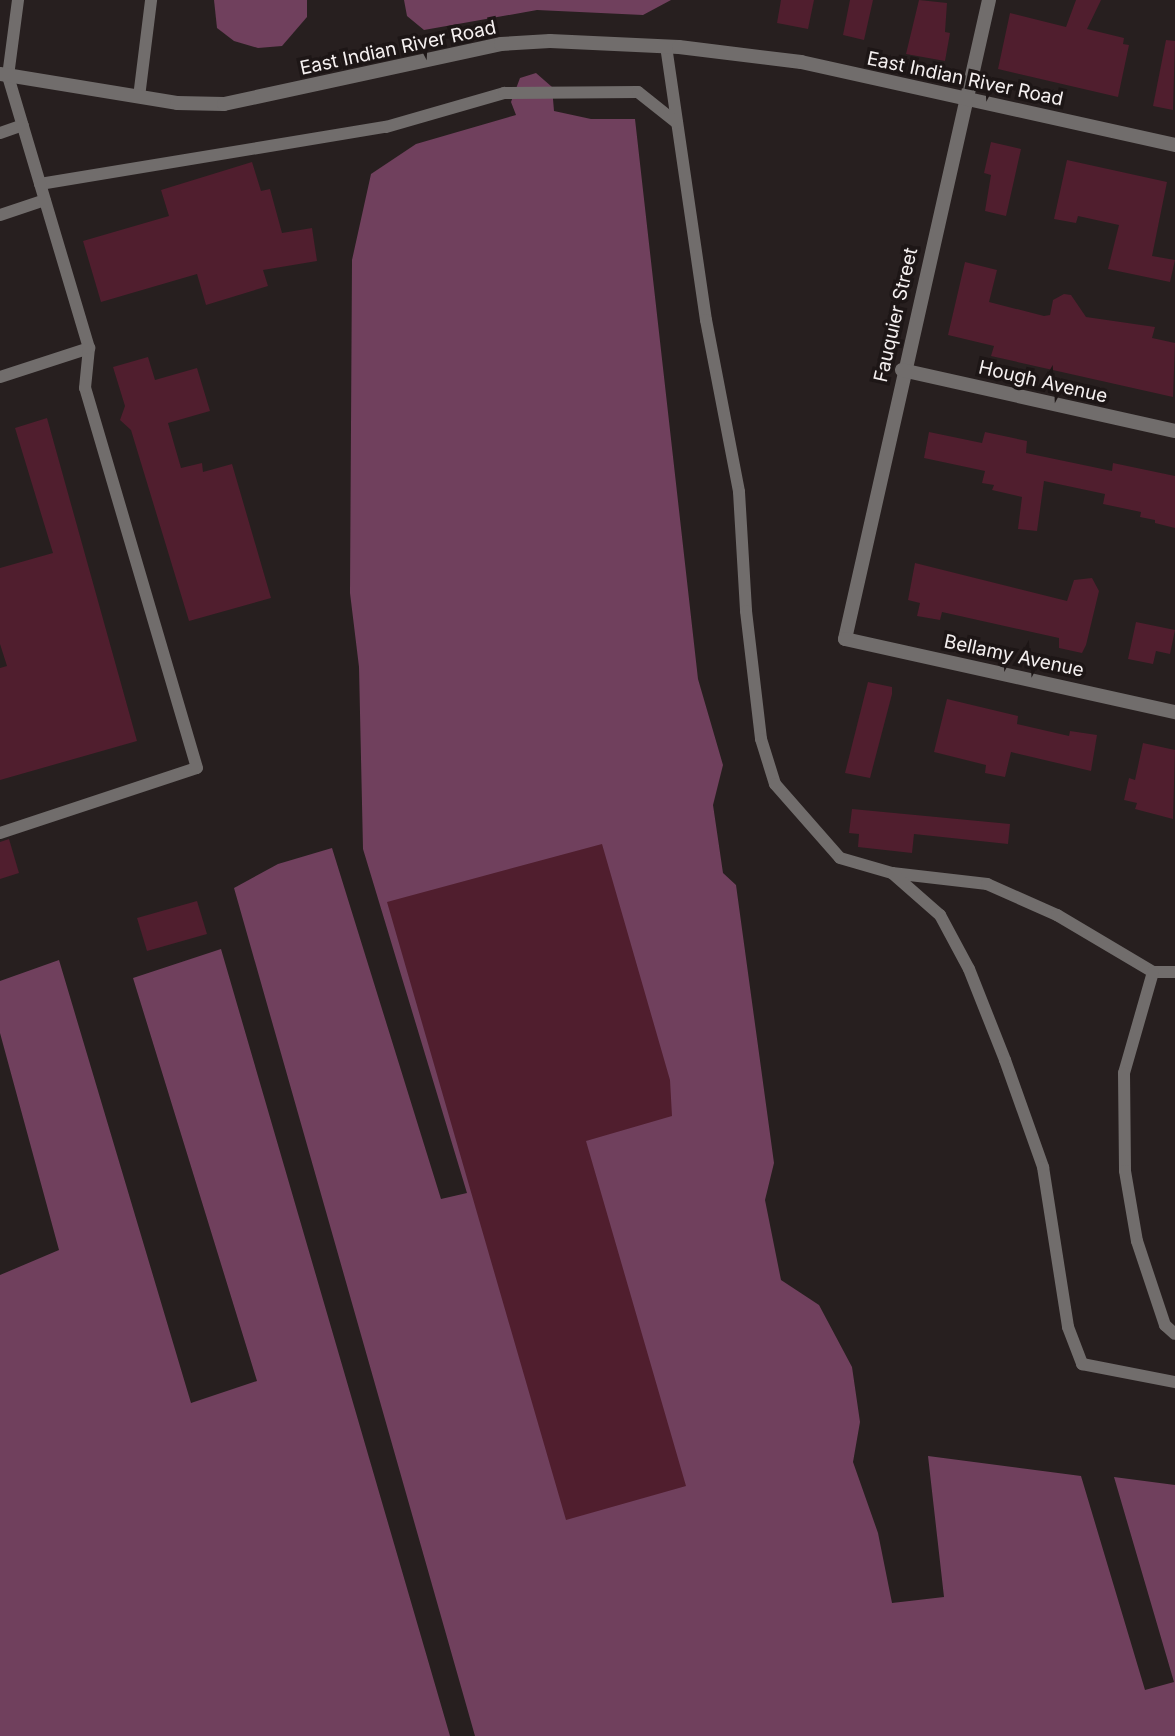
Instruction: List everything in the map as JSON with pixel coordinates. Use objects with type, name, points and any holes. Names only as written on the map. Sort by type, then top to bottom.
[{"type":"street","name":"Fauquier Street","points":[[845,639],[902,370],[989,0]]},
{"type":"street","name":"East Indian River Road","points":[[4,75],[177,103],[256,100],[501,44],[550,41],[666,46],[801,62],[1175,145]]},
{"type":"street","name":"Hough Avenue","points":[[902,370],[1175,431]]},
{"type":"street","name":"Bellamy Avenue","points":[[845,639],[1175,712]]},
{"type":"lane","points":[[0,833],[197,768],[85,388],[89,348],[23,125],[4,75],[18,0]]},
{"type":"lane","points":[[139,97],[151,0]]},
{"type":"lane","points":[[666,46],[706,320],[739,492],[746,611],[761,739],[775,783],[806,824],[840,858],[892,873],[987,884],[1057,915],[1153,972],[1175,972]]},
{"type":"lane","points":[[40,184],[386,127],[504,93],[565,90],[638,92],[677,124]]},
{"type":"lane","points":[[0,133],[23,125]]},
{"type":"lane","points":[[0,215],[45,200]]},
{"type":"lane","points":[[0,377],[89,348]]},
{"type":"lane","points":[[892,873],[940,915],[969,969],[1005,1060],[1043,1167],[1068,1327],[1082,1364],[1175,1382]]},
{"type":"lane","points":[[1153,972],[1124,1073],[1125,1171],[1136,1241],[1165,1325],[1175,1334]]},
{"type":"shaded area","points":[[214,0],[307,0],[307,17],[282,46],[258,48],[234,41],[217,28]]},
{"type":"shaded area","points":[[404,0],[671,0],[643,15],[537,10],[424,30],[407,16]]},
{"type":"shaded area","points":[[536,73],[552,87],[554,111],[591,119],[635,119],[698,679],[723,765],[713,805],[723,873],[736,885],[774,1163],[765,1200],[781,1280],[819,1305],[852,1367],[860,1422],[853,1462],[878,1533],[892,1603],[944,1597],[928,1456],[1081,1476],[1145,1690],[1174,1682],[1114,1477],[1175,1485],[1175,1736],[475,1736],[234,888],[278,864],[332,848],[441,1199],[467,1193],[363,849],[359,667],[350,593],[352,260],[371,174],[416,144],[516,115],[511,102],[520,78]]},
{"type":"shaded area","points":[[221,949],[450,1736],[0,1736],[0,1275],[59,1250],[0,1033],[0,981],[59,960],[191,1403],[257,1381],[133,978]]},
{"type":"building","points":[[781,0],[814,0],[808,29],[777,23]]},
{"type":"building","points":[[850,0],[873,0],[864,40],[843,35]]},
{"type":"building","points":[[919,0],[947,3],[945,32],[950,33],[945,61],[906,54]]},
{"type":"building","points":[[1076,0],[1101,0],[1087,29],[1124,38],[1123,44],[1129,45],[1118,97],[998,69],[1010,13],[1066,27]]},
{"type":"building","points":[[1166,40],[1175,41],[1173,110],[1153,106]]},
{"type":"building","points":[[991,142],[1021,149],[1006,216],[985,211],[991,175],[984,173]]},
{"type":"building","points":[[1067,160],[1167,182],[1152,256],[1175,260],[1170,282],[1108,269],[1119,225],[1078,216],[1076,223],[1054,219]]},
{"type":"building","points":[[252,162],[261,191],[270,189],[282,233],[312,228],[317,261],[263,270],[268,286],[206,305],[197,274],[101,302],[83,241],[169,216],[161,190]]},
{"type":"building","points":[[965,262],[997,270],[989,302],[1044,316],[1050,315],[1053,300],[1064,294],[1071,295],[1086,317],[1155,327],[1152,338],[1175,343],[1173,397],[991,356],[994,346],[948,335]]},
{"type":"building","points":[[148,357],[155,380],[197,368],[210,411],[168,423],[181,468],[202,463],[203,472],[232,464],[271,598],[189,621],[131,430],[120,420],[125,406],[113,367]]},
{"type":"building","points":[[47,418],[137,741],[0,780],[0,668],[7,666],[0,644],[0,568],[53,553],[15,428]]},
{"type":"building","points":[[929,432],[982,443],[985,432],[1027,441],[1026,453],[1112,471],[1113,463],[1175,476],[1175,528],[1140,517],[1141,512],[1103,504],[1105,494],[1044,481],[1037,531],[1018,529],[1022,497],[992,490],[994,485],[982,483],[985,471],[924,458]]},
{"type":"building","points":[[915,563],[1067,601],[1074,580],[1092,578],[1099,591],[1082,653],[1059,648],[1059,638],[942,612],[940,620],[917,616],[920,603],[908,600]]},
{"type":"building","points":[[1136,622],[1175,630],[1170,654],[1156,651],[1153,664],[1128,659]]},
{"type":"building","points":[[868,682],[892,687],[870,778],[845,773]]},
{"type":"building","points":[[947,699],[1018,716],[1017,724],[1069,736],[1070,731],[1097,735],[1091,771],[1011,752],[1005,777],[985,773],[986,765],[934,752]]},
{"type":"building","points":[[1143,743],[1175,750],[1173,819],[1135,809],[1137,803],[1124,800],[1129,778],[1135,780]]},
{"type":"building","points":[[852,809],[1010,824],[1008,844],[914,834],[912,853],[858,847],[859,834],[849,833]]},
{"type":"building","points":[[9,839],[19,873],[0,879],[0,842]]},
{"type":"building","points":[[602,844],[670,1080],[672,1116],[586,1141],[686,1486],[566,1520],[387,902]]},
{"type":"building","points":[[197,901],[207,934],[147,951],[137,918]]}]
